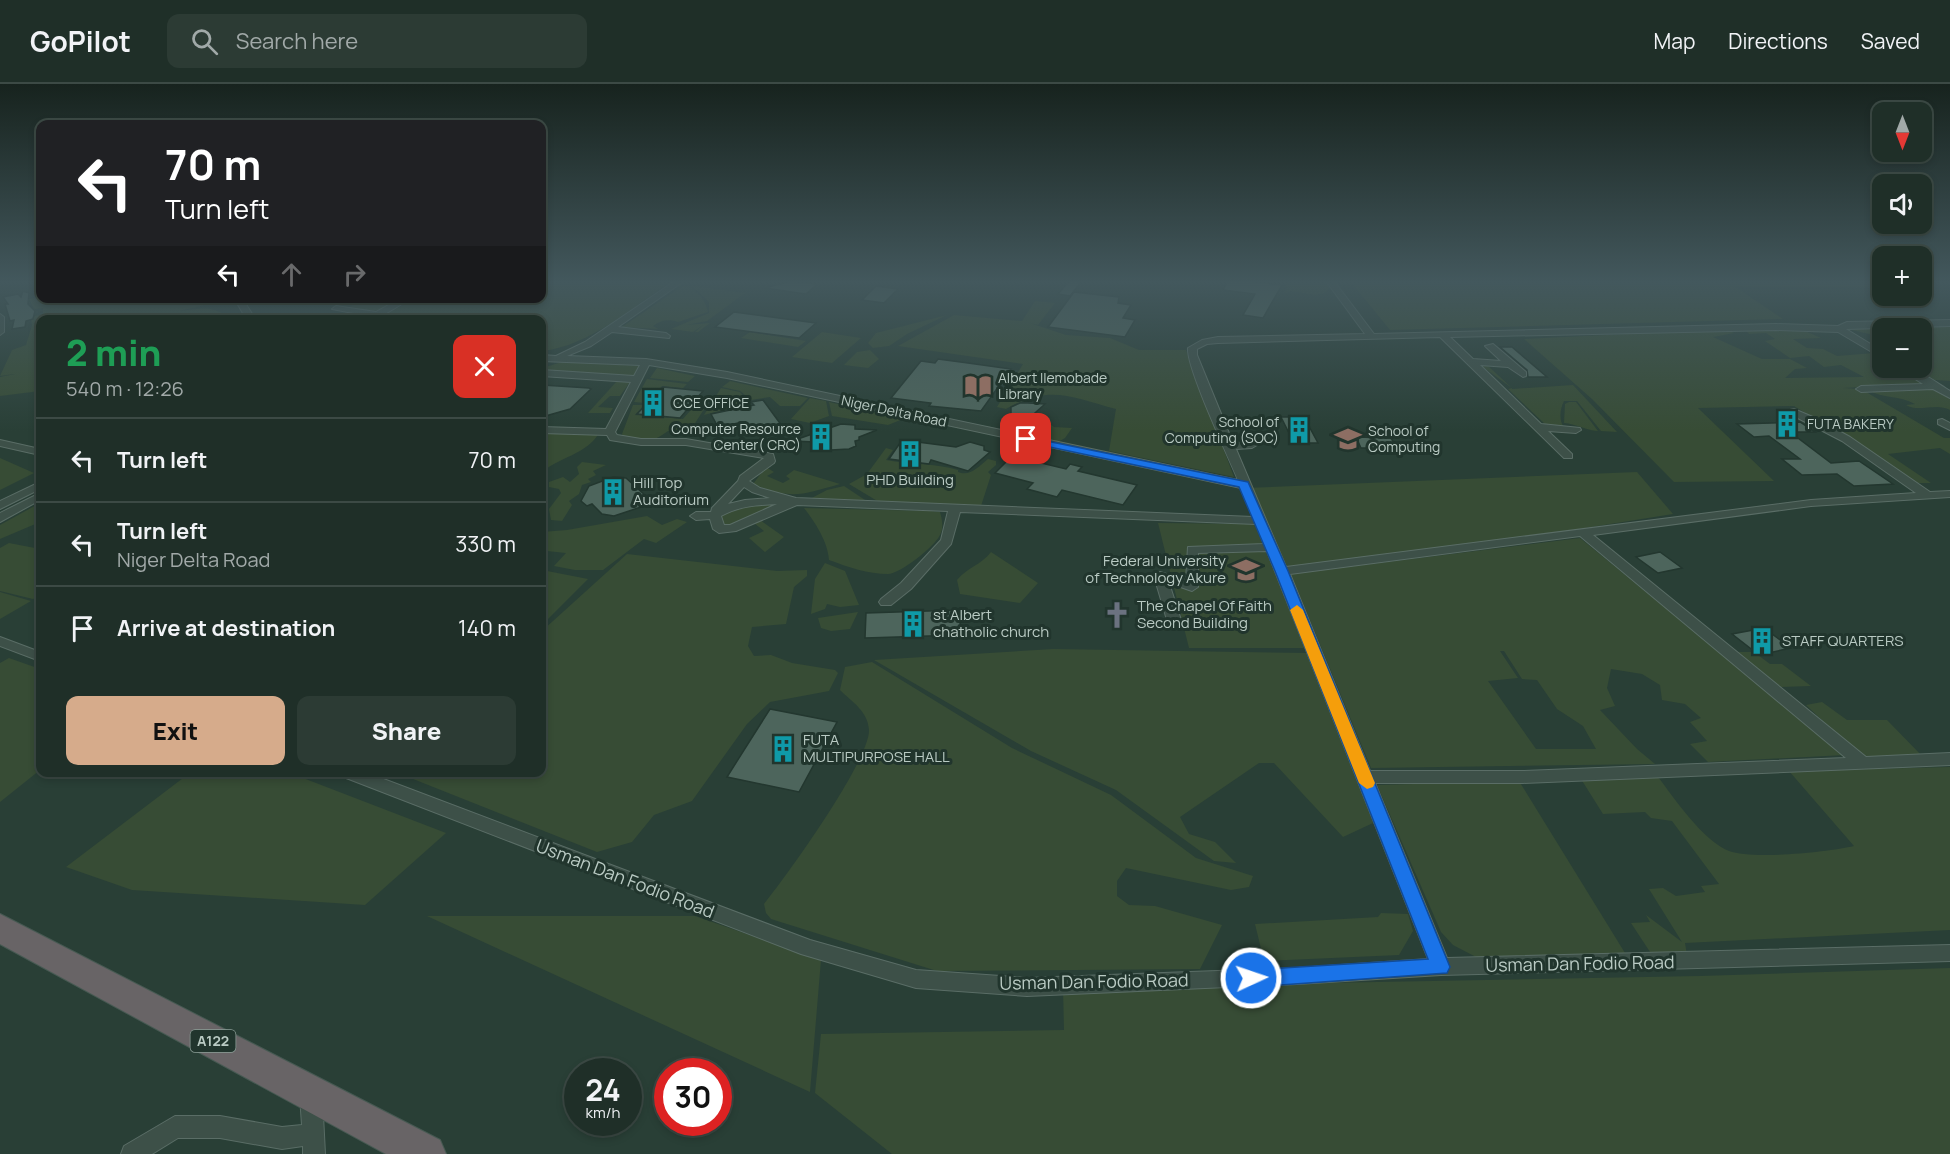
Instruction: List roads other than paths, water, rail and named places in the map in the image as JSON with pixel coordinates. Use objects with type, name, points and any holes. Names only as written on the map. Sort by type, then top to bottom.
[{"type":"highway","name":"A122","points":[[0,928],[421,1153]]},
{"type":"street","points":[[555,358],[588,344],[607,331]]},
{"type":"street","points":[[625,331],[666,336]]},
{"type":"street","points":[[1367,331],[1371,336]]},
{"type":"street","points":[[1441,967],[1282,571],[1228,447],[1192,355],[1193,348],[1218,340],[1741,331]]},
{"type":"street","points":[[1843,331],[1872,349]]},
{"type":"street","points":[[1443,336],[1568,456]]},
{"type":"street","points":[[582,358],[588,344]]},
{"type":"street","points":[[1490,346],[1523,374]]},
{"type":"street","points":[[1852,350],[1872,352]]},
{"type":"street","name":"Niger Delta Road","points":[[546,358],[646,362],[727,375],[1244,484]]},
{"type":"street","points":[[610,432],[646,362]]},
{"type":"street","points":[[1471,362],[1510,364]]},
{"type":"street","points":[[546,373],[637,380]]},
{"type":"street","points":[[1921,378],[1950,395]]},
{"type":"street","points":[[1862,388],[1950,382]]},
{"type":"street","points":[[1794,412],[1816,420],[1927,495]]},
{"type":"street","points":[[1538,427],[1576,430]]},
{"type":"street","points":[[546,430],[610,432]]},
{"type":"street","points":[[610,432],[614,438],[626,441],[686,442],[769,456],[770,461],[744,478],[743,482],[716,508],[718,529],[732,528]]},
{"type":"street","points":[[0,443],[36,451]]},
{"type":"street","points":[[1228,447],[1252,445]]},
{"type":"street","points":[[743,482],[756,490],[795,501]]},
{"type":"street","points":[[0,506],[36,487]]},
{"type":"street","points":[[1282,571],[1811,503],[1950,494]]},
{"type":"street","points":[[0,518],[36,498]]},
{"type":"street","points":[[696,516],[715,514],[726,507],[748,501],[795,501],[1259,521]]},
{"type":"street","points":[[719,538],[732,528],[795,501]]},
{"type":"street","points":[[886,602],[906,586],[948,541],[955,507]]},
{"type":"street","points":[[1583,533],[1862,762]]},
{"type":"street","points":[[1174,620],[1160,576],[1192,587],[1192,550],[1271,547]]},
{"type":"street","points":[[0,641],[36,655]]},
{"type":"street","points":[[1365,777],[1528,776],[1950,759]]},
{"type":"street","name":"Usman Dan Fodio Road","points":[[359,777],[807,948],[916,979],[1028,987],[1286,977],[1441,967],[1950,953]]},
{"type":"street","points":[[132,1154],[175,1127],[220,1127],[313,1144],[310,1093]]},
{"type":"place","name":"Albert Ilemobade Library","points":[[978,386]]},
{"type":"place","name":"CCE OFFICE","points":[[653,403]]},
{"type":"place","name":"FUTA BAKERY","points":[[1787,424]]},
{"type":"place","name":"School of Computing (SOC)","points":[[1299,430]]},
{"type":"place","name":"Computer Resource Center( CRC)","points":[[821,437]]},
{"type":"place","name":"School of Computing","points":[[1348,439]]},
{"type":"place","name":"PHD Building","points":[[910,454]]},
{"type":"place","name":"Hill Top Auditorium","points":[[613,492]]},
{"type":"place","name":"Federal University of Technology Akure","points":[[1246,570]]},
{"type":"place","name":"The Chapel Of Faith Second Building","points":[[1117,615]]},
{"type":"place","name":"st Albert chatholic church","points":[[913,624]]},
{"type":"place","name":"STAFF QUARTERS","points":[[1762,641]]},
{"type":"place","name":"FUTA MULTIPURPOSE HALL","points":[[783,749]]}]
